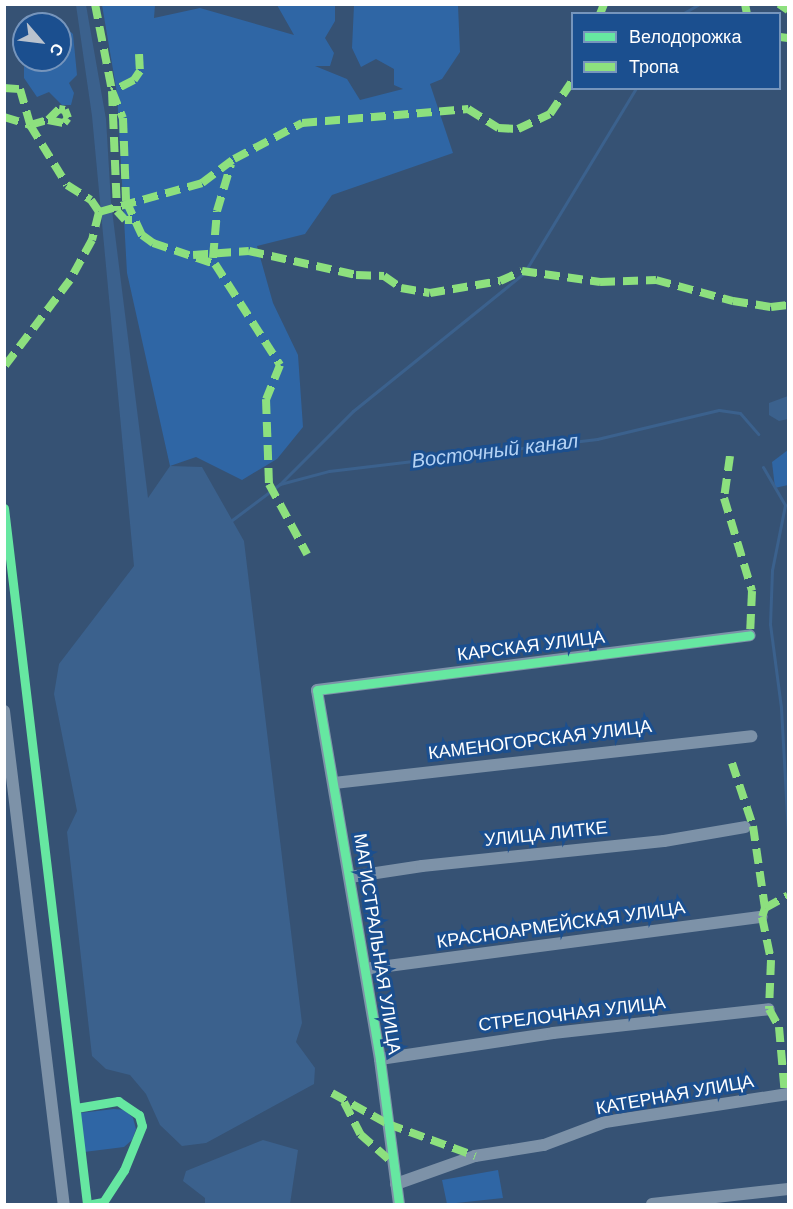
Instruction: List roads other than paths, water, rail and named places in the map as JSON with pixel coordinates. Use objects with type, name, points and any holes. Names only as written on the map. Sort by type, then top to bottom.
[{"type":"street","name":"КАРСКАЯ УЛИЦА","points":[[317,690],[750,635]]},
{"type":"street","name":"МАГИСТРАЛЬНАЯ УЛИЦА","points":[[317,690],[380,1059],[399,1204]]},
{"type":"street","points":[[4,711],[64,1204]]},
{"type":"street","name":"КАМЕНОГОРСКАЯ УЛИЦА","points":[[334,783],[751,736]]},
{"type":"street","name":"УЛИЦА ЛИТКЕ","points":[[350,877],[445,863],[664,841],[745,827]]},
{"type":"street","name":"КРАСНОАРМЕЙСКАЯ УЛИЦА","points":[[365,969],[762,917]]},
{"type":"street","name":"СТРЕЛОЧНАЯ УЛИЦА","points":[[380,1059],[553,1033],[769,1009]]},
{"type":"street","name":"КАТЕРНАЯ УЛИЦА","points":[[396,1184],[475,1156],[544,1145],[605,1122],[789,1094]]},
{"type":"street","points":[[651,1204],[789,1189]]},
{"type":"waterway","points":[[685,12],[699,4]]},
{"type":"waterway","points":[[280,484],[353,411],[524,273],[635,90]]},
{"type":"waterway","name":"Восточный канал","points":[[232,520],[280,484],[329,471],[597,439],[719,410],[740,413],[758,434]]},
{"type":"waterway","name":"Восточный канал","points":[[763,467],[785,505],[772,570],[770,624],[781,708],[788,835]]}]
